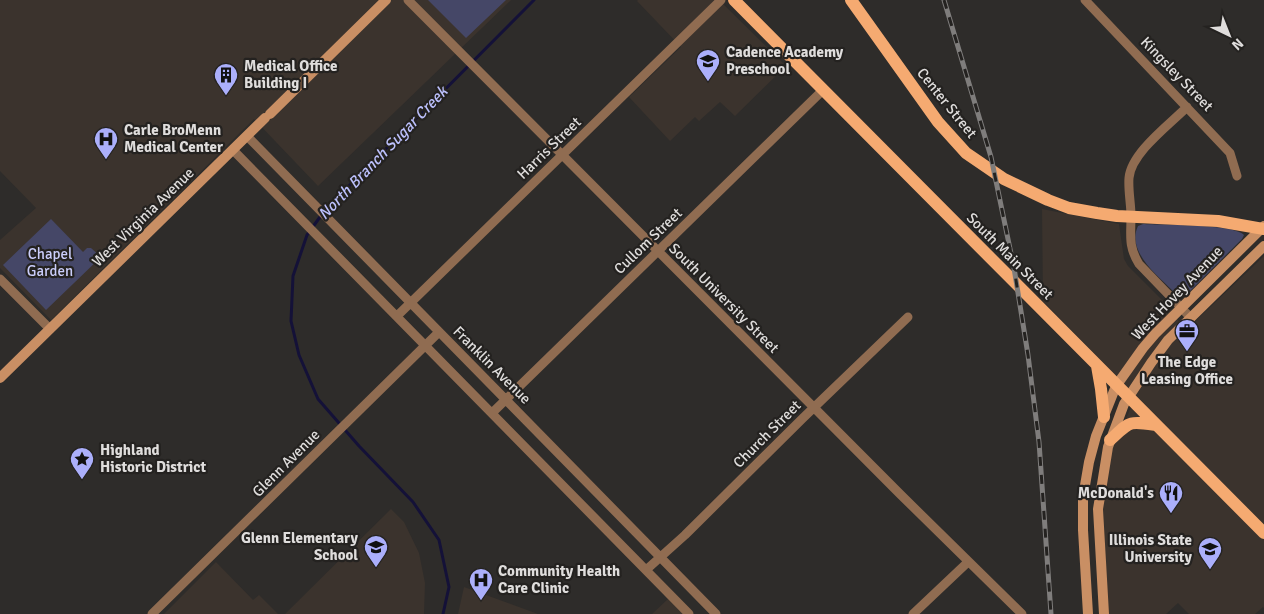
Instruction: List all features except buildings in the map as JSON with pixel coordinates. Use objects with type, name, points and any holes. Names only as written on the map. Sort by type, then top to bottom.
[{"type":"main road","name":"West Virginia Avenue","points":[[0,378],[386,0]]},
{"type":"main road","name":"South Main Street","points":[[734,0],[1264,533]]},
{"type":"main road","name":"Center Street","points":[[851,0],[938,122],[955,142],[973,158],[1004,179],[1069,208],[1131,216]]},
{"type":"main road","points":[[1131,216],[1194,219],[1263,228]]},
{"type":"main road","name":"West Hovey Avenue","points":[[1088,614],[1083,548],[1084,497],[1089,462],[1096,436],[1116,386],[1143,348],[1263,228]]},
{"type":"main road","name":"West Hovey Avenue","points":[[1104,614],[1098,509],[1110,440],[1128,398],[1168,340],[1264,246]]},
{"type":"main road","points":[[1097,366],[1104,417]]},
{"type":"main road","points":[[1110,440],[1128,424],[1134,422],[1156,425]]},
{"type":"street","name":"South University Street","points":[[408,0],[1022,614]]},
{"type":"street","name":"Harris Street","points":[[397,316],[721,0]]},
{"type":"street","name":"Kingsley Street","points":[[1084,0],[1230,152],[1237,176]]},
{"type":"street","name":"Cullom Street","points":[[492,413],[822,90]]},
{"type":"street","points":[[1186,108],[1144,149],[1132,166],[1129,177],[1131,216],[1129,233],[1133,254],[1138,264],[1191,318]]},
{"type":"street","name":"Franklin Avenue","points":[[247,136],[716,614]]},
{"type":"street","points":[[233,150],[689,614]]},
{"type":"street","points":[[0,279],[50,329]]},
{"type":"street","name":"Church Street","points":[[646,570],[661,558],[908,317]]},
{"type":"street","name":"Glenn Avenue","points":[[152,614],[439,332]]},
{"type":"street","points":[[913,614],[968,562]]},
{"type":"shaded area","name":"Carle BroMenn Medical Center","points":[[0,0],[511,0],[318,186],[254,119],[51,320],[0,268],[0,240],[36,208],[0,171]]},
{"type":"shaded area","name":"Cadence Academy Preschool","points":[[638,0],[719,0],[786,66],[735,116],[720,102],[699,121],[695,117],[670,141],[629,97],[681,47]]},
{"type":"shaded area","points":[[1042,209],[1119,224],[1124,259],[1128,266],[1163,301],[1186,330],[1264,256],[1264,608],[1255,614],[1189,614],[1178,603],[1166,614],[1108,614],[1103,501],[1111,453],[1136,396],[1043,301]]},
{"type":"shaded area","name":"Glenn Elementary School","points":[[391,509],[404,522],[419,553],[425,583],[424,614],[285,614]]},
{"type":"shaded area","name":"Glenn Elementary School","points":[[216,562],[253,600],[259,595],[278,614],[164,614]]},
{"type":"shaded area","name":"Community Health Care Clinic","points":[[464,587],[538,614],[458,614]]},
{"type":"shaded area","name":"Community Health Care Clinic","points":[[668,599],[683,614],[652,614]]},
{"type":"green space","points":[[428,0],[506,0],[466,38]]},
{"type":"green space","name":"Chapel Garden","points":[[51,219],[83,252],[87,248],[91,248],[101,257],[46,310],[3,265]]},
{"type":"green space","points":[[1143,224],[1213,227],[1238,231],[1244,235],[1189,292],[1179,294],[1159,278],[1140,253],[1135,235],[1138,226]]},
{"type":"waterway","name":"North Branch Sugar Creek","points":[[443,614],[449,587],[439,540],[413,502],[359,446],[318,399],[299,355],[291,321],[293,276],[307,235],[325,210],[534,0]]},
{"type":"railway","points":[[944,0],[991,157],[1014,268],[1039,442],[1051,614]]},
{"type":"place","name":"Cadence Academy Preschool","points":[[708,82]]},
{"type":"place","name":"Medical Office Building I","points":[[226,96]]},
{"type":"place","name":"Carle BroMenn Medical Center","points":[[106,160]]},
{"type":"place","name":"The Edge Leasing Office","points":[[1187,352]]},
{"type":"place","name":"Highland Historic District","points":[[82,480]]},
{"type":"place","name":"McDonald's","points":[[1171,514]]},
{"type":"place","name":"Glenn Elementary School","points":[[376,568]]},
{"type":"place","name":"Illinois State University","points":[[1210,570]]},
{"type":"place","name":"Community Health Care Clinic","points":[[481,601]]}]
